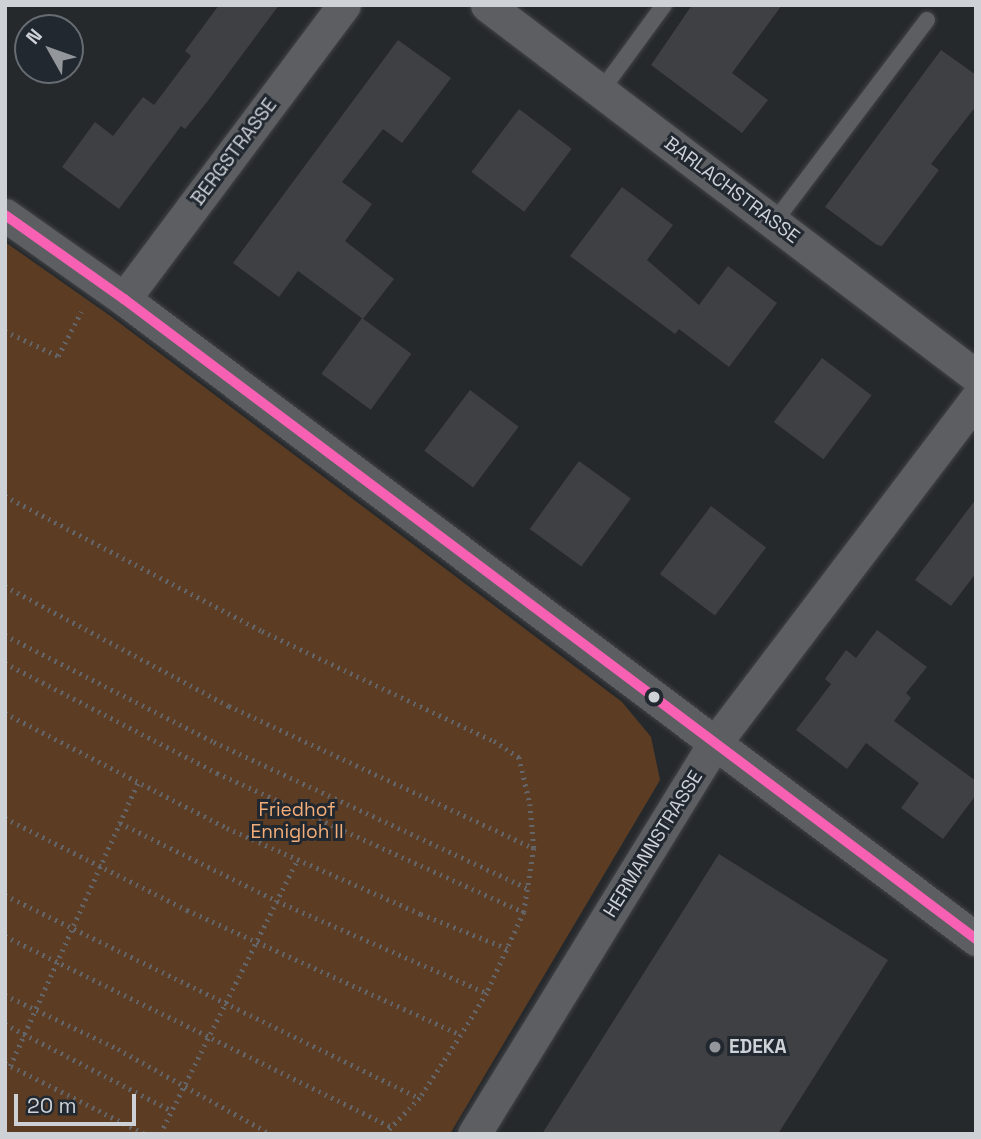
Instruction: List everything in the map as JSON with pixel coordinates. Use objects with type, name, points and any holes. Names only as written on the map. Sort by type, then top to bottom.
[{"type":"street","name":"BERGSTRASSE","points":[[110,290],[344,5]]},
{"type":"street","name":"BARLACHSTRASSE","points":[[487,5],[976,376]]},
{"type":"street","points":[[5,215],[110,290],[976,939]]},
{"type":"street","name":"HERMANNSTRASSE","points":[[474,1134],[715,743],[976,399]]},
{"type":"lane","points":[[601,91],[664,5]]},
{"type":"lane","points":[[775,221],[927,20]]},
{"type":"path","points":[[5,331],[58,356],[110,290]]},
{"type":"path","points":[[5,496],[262,631],[519,757],[525,780],[534,848],[524,912],[487,993],[461,1035],[420,1098],[385,1134]]},
{"type":"path","points":[[5,586],[229,705],[534,848]]},
{"type":"path","points":[[5,635],[214,742],[529,889]]},
{"type":"path","points":[[5,663],[217,773],[524,912]]},
{"type":"path","points":[[5,713],[226,828],[509,949]]},
{"type":"path","points":[[138,782],[8,1065],[145,1134]]},
{"type":"path","points":[[5,818],[257,941],[461,1035]]},
{"type":"path","points":[[120,823],[276,901],[487,993]]},
{"type":"path","points":[[160,1134],[186,1087],[298,859]]},
{"type":"path","points":[[5,895],[71,930],[420,1098]]},
{"type":"path","points":[[5,936],[392,1127]]},
{"type":"path","points":[[5,995],[118,1049],[271,1134]]},
{"type":"path","points":[[5,1024],[173,1111]]},
{"type":"green space","name":"Friedhof Ennigloh II","points":[[5,242],[109,315],[622,702],[651,737],[660,780],[450,1134],[5,1134]]},
{"type":"building","points":[[219,5],[279,5],[207,102],[185,129],[181,126],[119,209],[62,167],[95,122],[113,136],[143,97],[154,105],[191,56],[185,51]]},
{"type":"building","points":[[692,5],[782,5],[732,73],[768,100],[742,133],[651,65]]},
{"type":"building","points":[[398,40],[451,78],[402,143],[383,129],[342,182],[372,204],[345,241],[394,279],[363,319],[298,271],[279,297],[233,263]]},
{"type":"building","points":[[941,50],[976,75],[976,106],[931,164],[939,170],[882,246],[877,245],[825,207]]},
{"type":"building","points":[[519,109],[572,149],[524,212],[471,172]]},
{"type":"building","points":[[622,187],[673,225],[647,260],[699,305],[728,266],[777,303],[729,367],[679,329],[675,334],[570,256]]},
{"type":"building","points":[[362,318],[411,354],[371,410],[321,374]]},
{"type":"building","points":[[822,358],[872,395],[823,459],[774,422]]},
{"type":"building","points":[[470,390],[519,427],[473,487],[424,451]]},
{"type":"building","points":[[579,461],[631,499],[581,567],[530,529]]},
{"type":"building","points":[[976,499],[976,573],[951,606],[915,580]]},
{"type":"building","points":[[711,506],[766,548],[715,615],[660,574]]},
{"type":"building","points":[[877,630],[927,667],[906,693],[911,698],[894,721],[976,781],[976,795],[943,839],[901,808],[919,783],[866,743],[847,769],[796,730],[831,684],[825,679],[846,650],[856,658]]},
{"type":"building","name":"EDEKA","points":[[719,854],[888,960],[778,1134],[542,1134]]},
{"type":"transit line","points":[[5,215],[124,299],[976,939]]},
{"type":"place","name":"EDEKA","points":[[715,1047]]}]
